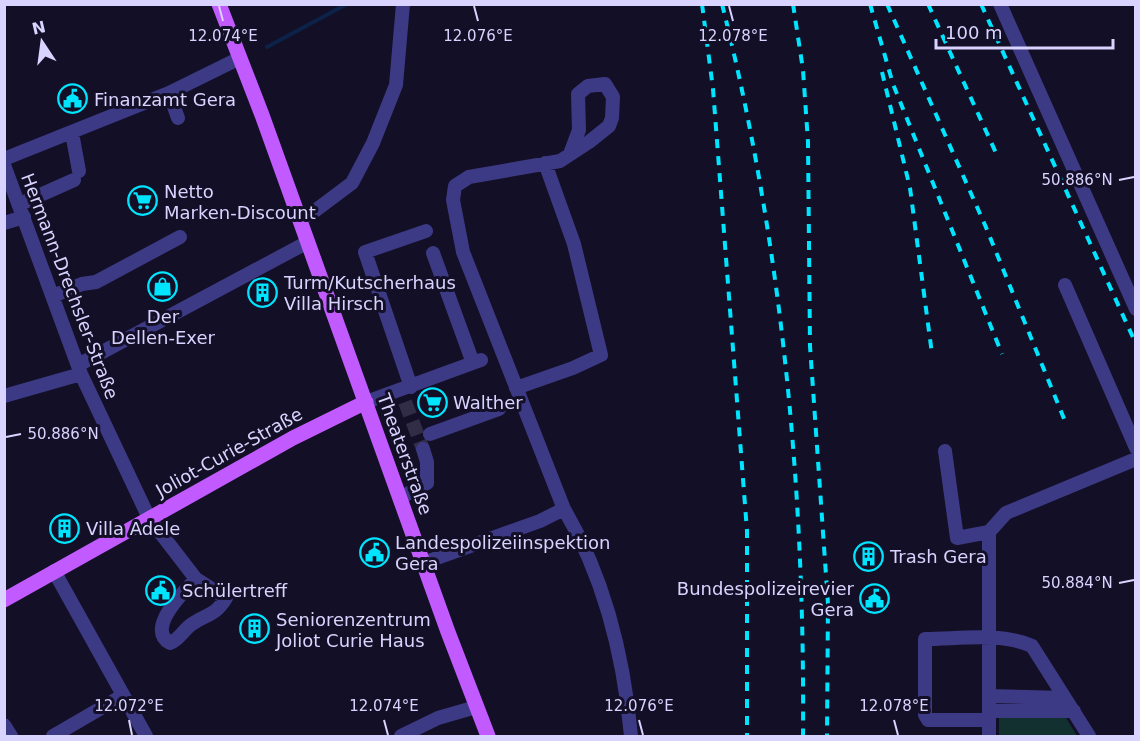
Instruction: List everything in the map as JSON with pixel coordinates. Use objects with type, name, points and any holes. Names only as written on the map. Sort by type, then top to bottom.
[{"type":"main road","name":"Theaterstraße","points":[[219,4],[300,218],[423,563],[488,736]]},
{"type":"main road","name":"Joliot-Curie-Straße","points":[[4,600],[294,438],[366,402]]},
{"type":"street","points":[[300,218],[312,213],[352,183],[373,143],[396,85],[404,4]]},
{"type":"street","points":[[1000,4],[1136,309]]},
{"type":"street","name":"Hermann-Drechsler-Straße","points":[[4,159],[169,93],[240,58]]},
{"type":"street","points":[[570,154],[579,130],[578,94],[588,86],[605,84],[613,97],[609,126],[570,154],[560,160],[469,177],[455,186],[453,200],[463,252],[564,509],[582,540],[602,595],[624,682],[631,736]]},
{"type":"street","points":[[169,93],[178,118]]},
{"type":"street","points":[[4,223],[76,176],[72,133]]},
{"type":"street","points":[[516,388],[573,368],[601,355],[574,244],[545,163]]},
{"type":"street","name":"Hermann-Drechsler-Straße","points":[[4,165],[80,369],[150,518],[196,579]]},
{"type":"street","points":[[406,393],[365,252],[426,231]]},
{"type":"street","points":[[53,296],[82,284],[96,282],[180,237]]},
{"type":"street","points":[[4,396],[80,369],[308,242]]},
{"type":"street","name":"Joliot-Curie-Straße","points":[[366,402],[406,393],[477,362],[433,253]]},
{"type":"street","points":[[1065,285],[1136,448]]},
{"type":"street","points":[[430,434],[499,409]]},
{"type":"street","points":[[400,498],[427,483],[427,462],[423,449]]},
{"type":"street","points":[[945,451],[957,538],[989,532],[1006,513],[1136,459]]},
{"type":"street","points":[[423,563],[540,521],[564,509]]},
{"type":"street","points":[[989,532],[989,736]]},
{"type":"street","points":[[54,571],[146,736]]},
{"type":"street","points":[[196,579],[226,598],[217,613],[191,624],[177,640],[170,643],[165,640],[161,632],[164,618],[196,579]]},
{"type":"street","points":[[1074,711],[928,720],[925,715],[924,696],[925,639],[990,639],[1022,642],[1032,646],[1074,711],[1089,736]]},
{"type":"street","points":[[53,736],[122,696]]},
{"type":"street","points":[[989,696],[1065,698]]},
{"type":"street","points":[[401,736],[438,718],[476,707]]},
{"type":"street","points":[[4,725],[10,736]]},
{"type":"green space","points":[[999,715],[1065,716],[1077,736],[999,736]]},
{"type":"waterway","points":[[267,47],[347,4]]},
{"type":"tunnel","points":[[405,402],[423,449]]},
{"type":"railway","points":[[702,4],[713,89],[747,531],[747,736]]},
{"type":"railway","points":[[722,4],[743,94],[760,185],[775,276],[786,368],[800,552],[803,736]]},
{"type":"railway","points":[[793,4],[803,70],[808,142],[810,346],[828,604],[827,736]]},
{"type":"railway","points":[[870,4],[893,84],[1002,354]]},
{"type":"railway","points":[[887,4],[985,225],[1065,421]]},
{"type":"railway","points":[[928,4],[996,153]]},
{"type":"railway","points":[[981,4],[1136,344]]},
{"type":"railway","points":[[882,72],[910,188],[932,354]]},
{"type":"place","name":"Finanzamt Gera","points":[[73,99]]},
{"type":"place","name":"Netto Marken-Discount","points":[[143,201]]},
{"type":"place","name":"Der Dellen-Exer","points":[[163,287]]},
{"type":"place","name":"Turm/Kutscherhaus Villa Hirsch","points":[[263,292]]},
{"type":"place","name":"Walther","points":[[432,402]]},
{"type":"place","name":"Villa Adele","points":[[65,528]]},
{"type":"place","name":"Landespolizeiinspektion Gera","points":[[374,552]]},
{"type":"place","name":"Trash Gera","points":[[869,556]]},
{"type":"place","name":"Schülertreff","points":[[161,590]]},
{"type":"place","name":"Bundespolizeirevier Gera","points":[[875,598]]},
{"type":"place","name":"Seniorenzentrum Joliot Curie Haus","points":[[255,629]]}]
